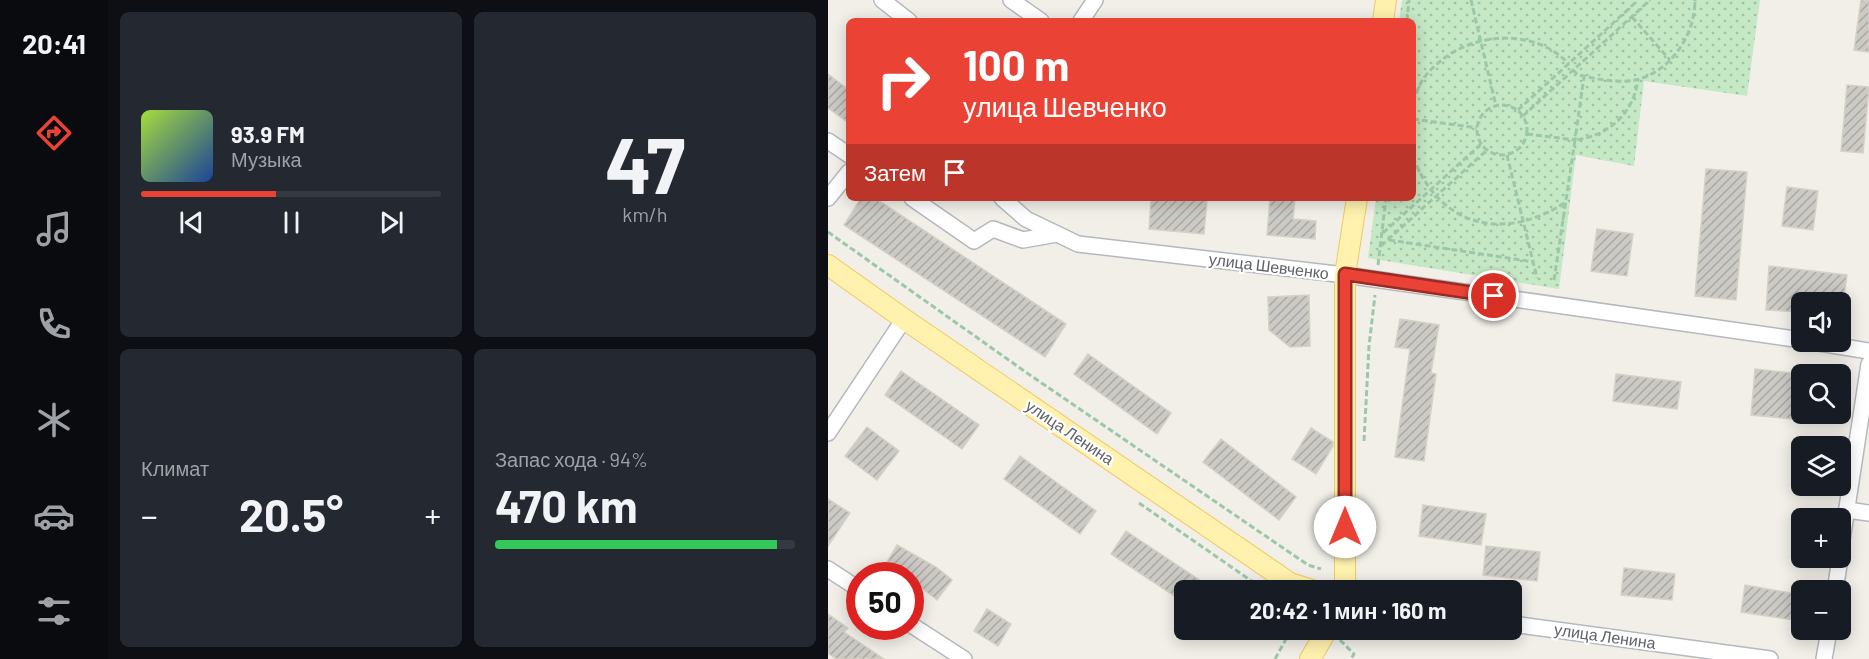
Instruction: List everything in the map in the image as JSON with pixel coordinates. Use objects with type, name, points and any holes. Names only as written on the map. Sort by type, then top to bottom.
[{"type":"main road","points":[[1383,18],[1386,0]]},
{"type":"main road","points":[[1345,580],[1345,274],[1357,201]]},
{"type":"main road","name":"улица Ленина","points":[[828,265],[1286,580]]},
{"type":"main road","points":[[1310,659],[1327,640]]},
{"type":"street","points":[[882,0],[905,18]]},
{"type":"street","points":[[1011,0],[1037,18]]},
{"type":"street","points":[[1083,18],[1095,0]]},
{"type":"street","points":[[828,141],[846,153]]},
{"type":"street","points":[[828,198],[846,176]]},
{"type":"street","points":[[916,201],[974,241],[993,229],[1023,240],[1058,234]]},
{"type":"street","name":"улица Шевченко","points":[[1005,201],[1026,219],[1078,244],[1345,274],[1791,338]]},
{"type":"street","points":[[828,433],[904,319]]},
{"type":"street","points":[[1851,348],[1869,351]]},
{"type":"street","points":[[1847,508],[1869,364]]},
{"type":"street","points":[[1851,511],[1869,513]]},
{"type":"street","points":[[828,569],[846,581]]},
{"type":"street","name":"улица Ленина","points":[[1522,625],[1770,659]]},
{"type":"street","points":[[924,633],[964,659]]},
{"type":"street","points":[[1824,659],[1827,640]]},
{"type":"path","points":[[1407,18],[1409,0]]},
{"type":"path","points":[[1470,0],[1496,106]]},
{"type":"path","points":[[1518,110],[1635,3],[1635,0]]},
{"type":"path","points":[[1644,0],[1644,6]]},
{"type":"path","points":[[1523,116],[1650,0]]},
{"type":"path","points":[[1573,70],[1578,75],[1612,81],[1638,79],[1659,69],[1670,60],[1689,34],[1695,14],[1695,0]]},
{"type":"path","points":[[1632,17],[1670,60]]},
{"type":"path","points":[[1416,94],[1427,74],[1439,62],[1462,47],[1480,41],[1501,38],[1528,41],[1549,50],[1569,64]]},
{"type":"path","points":[[1554,280],[1584,76]]},
{"type":"path","points":[[1527,134],[1575,140],[1601,132],[1621,117],[1635,97],[1638,79]]},
{"type":"path","points":[[1508,105],[1518,110],[1526,122],[1527,134],[1522,146],[1507,155],[1498,155],[1487,150],[1481,144],[1477,128],[1480,117],[1496,106],[1508,105]]},
{"type":"path","points":[[1416,119],[1477,128]]},
{"type":"path","points":[[1382,235],[1481,144]]},
{"type":"path","points":[[1380,248],[1487,150]]},
{"type":"path","points":[[1507,155],[1538,278]]},
{"type":"path","points":[[1416,164],[1425,184],[1436,196],[1457,213],[1478,222],[1501,225],[1523,222],[1566,202]]},
{"type":"path","points":[[1364,441],[1369,346],[1386,201]]},
{"type":"path","points":[[828,232],[1027,373],[1308,565],[1320,569]]},
{"type":"path","points":[[1389,240],[1534,262]]},
{"type":"path","points":[[1275,659],[1285,640]]},
{"type":"path","points":[[1339,640],[1353,654],[1351,659]]},
{"type":"green space","points":[[1402,0],[1760,0],[1747,96],[1644,81],[1634,166],[1576,155],[1559,289],[1368,258],[1376,201],[1416,201],[1416,18],[1399,18]]},
{"type":"building","points":[[1861,0],[1869,0],[1869,52],[1854,50]]},
{"type":"building","points":[[828,74],[846,88],[846,121],[828,108]]},
{"type":"building","points":[[1847,85],[1869,87],[1863,153],[1841,151]]},
{"type":"building","points":[[1706,169],[1747,172],[1736,300],[1695,296]]},
{"type":"building","points":[[1787,187],[1818,191],[1813,230],[1782,226]]},
{"type":"building","points":[[859,201],[880,201],[1066,324],[1045,357],[844,225]]},
{"type":"building","points":[[1151,201],[1207,201],[1204,234],[1149,229]]},
{"type":"building","points":[[1270,201],[1295,201],[1293,219],[1316,221],[1315,239],[1267,235]]},
{"type":"building","points":[[1597,229],[1633,234],[1627,276],[1591,271]]},
{"type":"building","points":[[1769,266],[1847,275],[1845,292],[1791,292],[1791,311],[1766,310]]},
{"type":"building","points":[[1309,295],[1310,346],[1290,347],[1269,330],[1268,297]]},
{"type":"building","points":[[1400,319],[1439,325],[1431,373],[1436,374],[1424,461],[1395,457],[1410,349],[1395,347]]},
{"type":"building","points":[[1088,354],[1171,413],[1157,434],[1074,374]]},
{"type":"building","points":[[1755,369],[1791,373],[1791,419],[1751,415]]},
{"type":"building","points":[[901,371],[979,425],[962,449],[885,395]]},
{"type":"building","points":[[1616,374],[1681,382],[1677,409],[1613,401]]},
{"type":"building","points":[[867,427],[899,451],[877,480],[845,456]]},
{"type":"building","points":[[1311,428],[1333,442],[1333,446],[1316,474],[1292,459]]},
{"type":"building","points":[[1221,439],[1296,497],[1279,520],[1203,462]]},
{"type":"building","points":[[1020,456],[1096,511],[1080,534],[1004,479]]},
{"type":"building","points":[[828,499],[850,513],[828,546]]},
{"type":"building","points":[[1423,505],[1486,514],[1481,545],[1419,536]]},
{"type":"building","points":[[1126,531],[1200,580],[1174,580],[1174,596],[1111,554]]},
{"type":"building","points":[[897,545],[936,567],[952,580],[937,600],[924,590],[924,562],[887,562]]},
{"type":"building","points":[[1486,546],[1540,552],[1537,581],[1483,575]]},
{"type":"building","points":[[1624,568],[1675,574],[1672,600],[1621,595]]},
{"type":"building","points":[[1745,585],[1791,593],[1791,620],[1741,612]]},
{"type":"building","points":[[987,609],[1011,624],[998,646],[974,631]]},
{"type":"building","points":[[828,614],[846,627],[844,632],[846,640],[856,640],[884,659],[836,659],[828,653]]},
{"type":"route","points":[[1345,527],[1345,274],[1494,296]]}]
